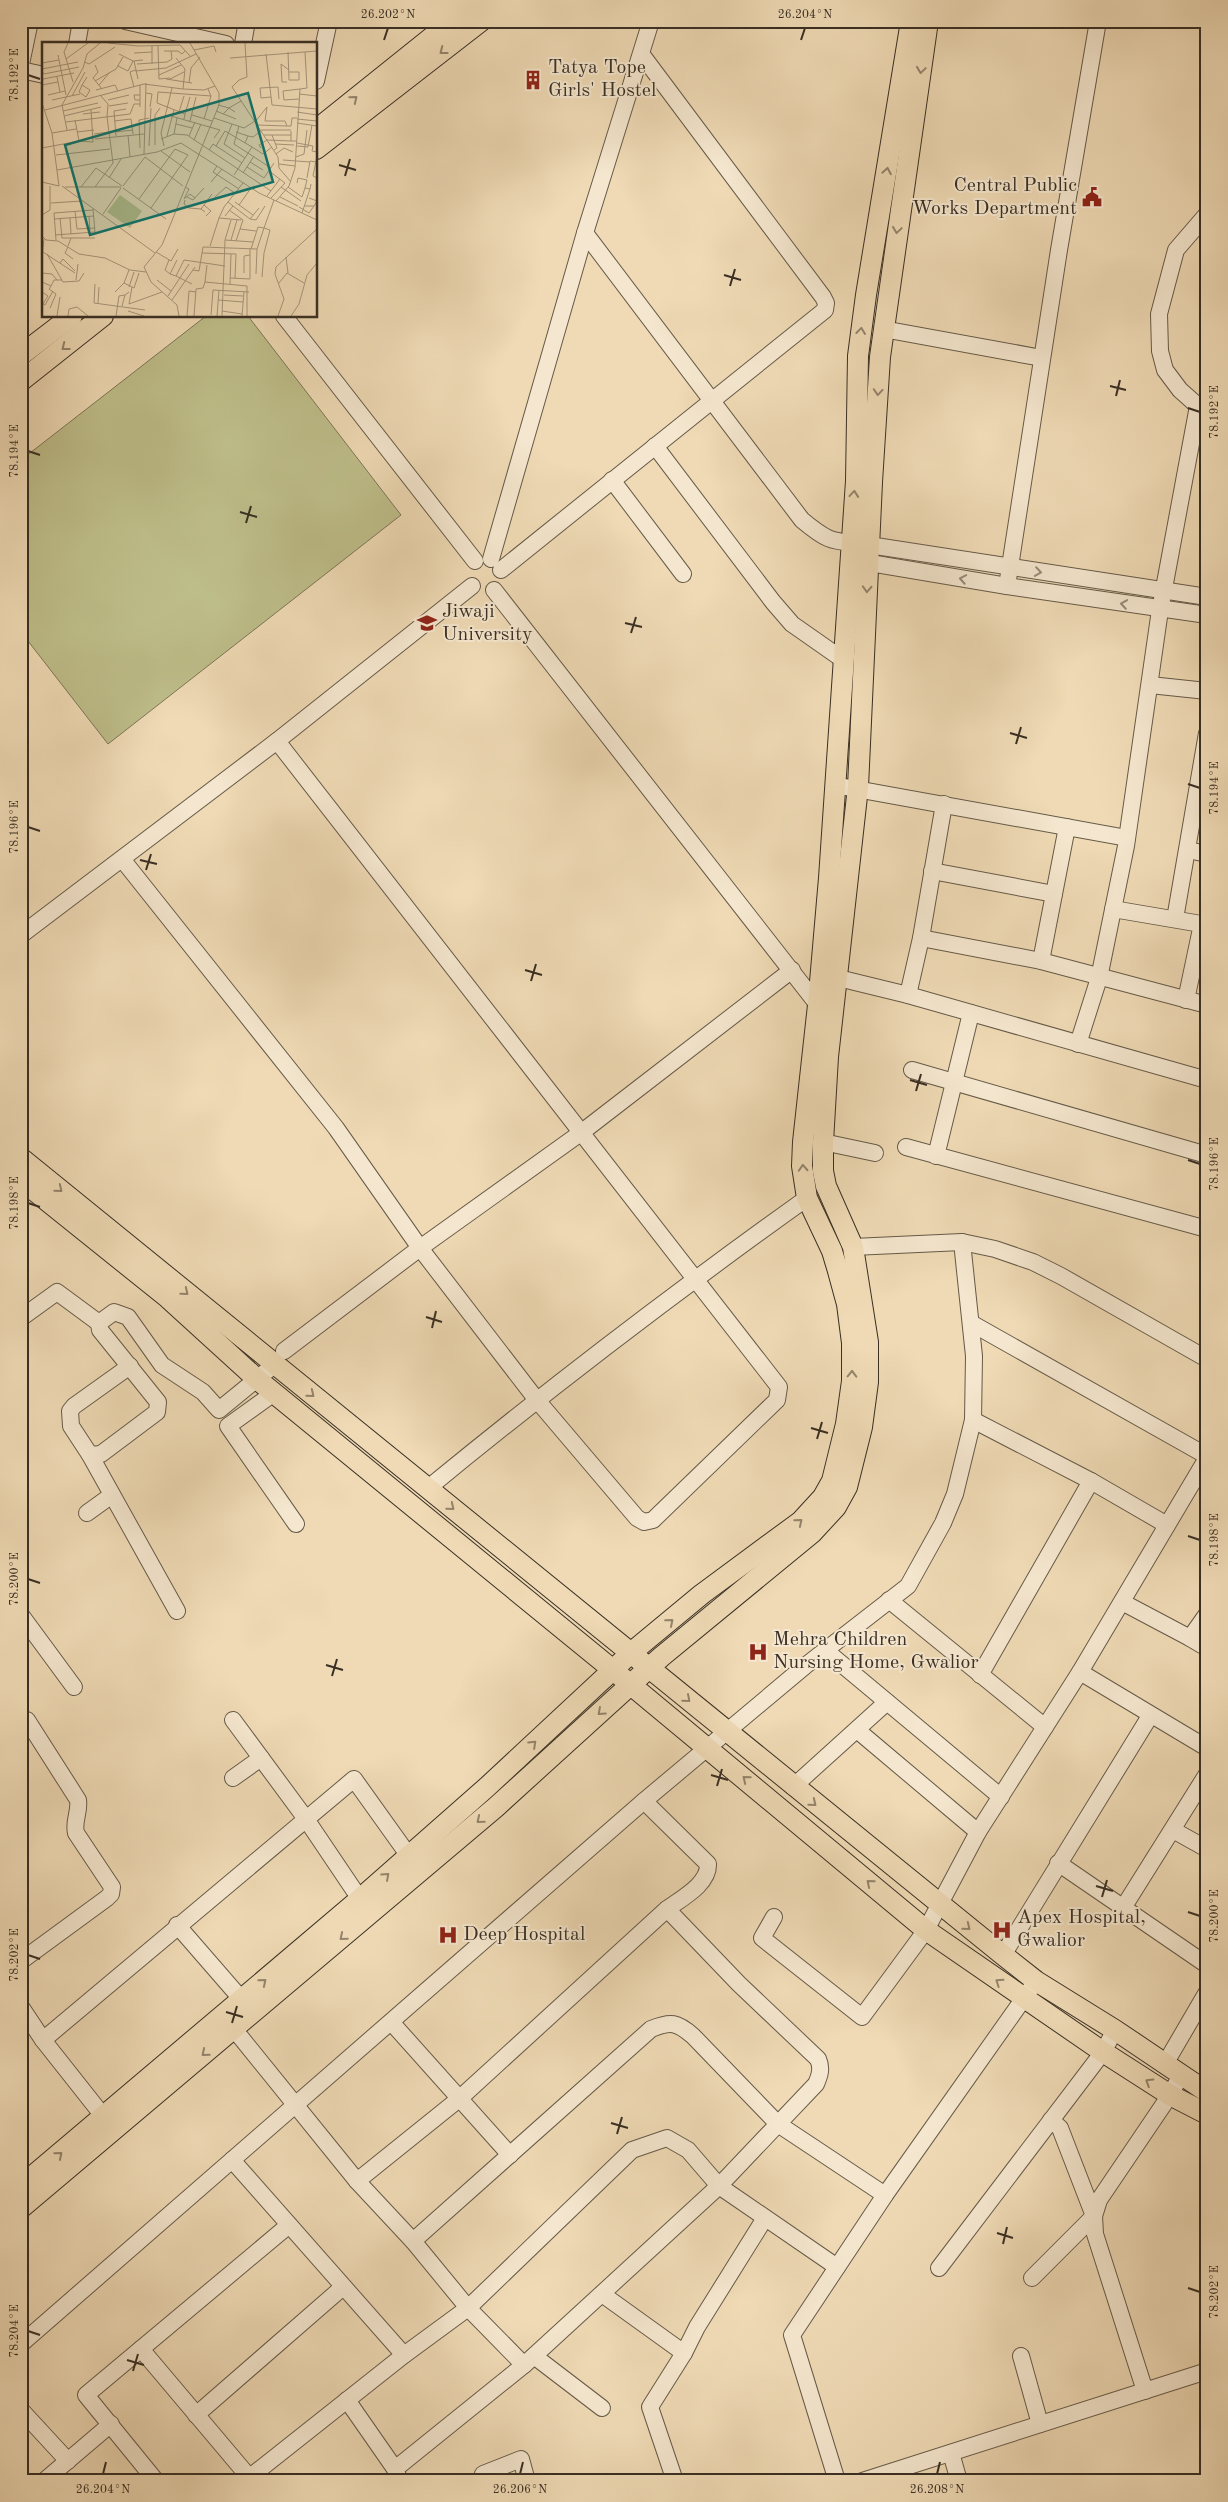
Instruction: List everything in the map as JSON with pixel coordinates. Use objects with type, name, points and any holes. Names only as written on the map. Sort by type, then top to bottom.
[{"type":"main road","points":[[318,128],[452,21]]},
{"type":"main road","points":[[318,147],[481,21]]},
{"type":"main road","points":[[21,2208],[109,2123],[365,1906],[521,1785],[650,1668],[812,1533],[836,1507],[847,1487],[846,1424],[852,1381],[852,1343],[847,1304],[838,1271],[824,1234],[807,1198],[802,1166],[803,1142],[818,1005],[830,976],[858,788],[860,552],[856,481],[858,356],[866,295],[911,21]]},
{"type":"main road","points":[[365,1906],[409,1856],[632,1652],[702,1594],[801,1521],[823,1497],[832,1481],[846,1464],[862,1427],[868,1382],[868,1342],[853,1247],[826,1186],[823,1171],[828,1058],[834,785],[842,659],[860,552],[883,329],[928,21]]},
{"type":"main road","points":[[21,355],[69,318]]},
{"type":"main road","points":[[21,381],[100,318]]},
{"type":"main road","points":[[21,1158],[279,1358],[428,1489],[632,1652],[726,1733],[1036,1981],[1115,2030],[1207,2092]]},
{"type":"main road","points":[[21,1180],[168,1298],[258,1380],[708,1748],[926,1930],[1103,2052],[1170,2095],[1207,2114]]},
{"type":"main road","points":[[824,1234],[843,1225]]},
{"type":"main road","points":[[507,1768],[521,1785]]},
{"type":"main road","points":[[21,2186],[109,2123],[234,2029],[247,2006]]},
{"type":"street","points":[[21,64],[30,21]]},
{"type":"street","points":[[77,42],[81,21]]},
{"type":"street","points":[[125,21],[217,42]]},
{"type":"street","points":[[243,42],[247,21]]},
{"type":"street","points":[[318,72],[329,21]]},
{"type":"street","points":[[489,563],[585,234],[651,21]]},
{"type":"street","points":[[1007,586],[1042,358],[1098,21]]},
{"type":"street","points":[[286,318],[489,563],[501,581],[494,590],[482,592],[472,586],[468,569],[489,563],[612,480],[818,318],[825,310],[826,303],[642,55]]},
{"type":"street","points":[[21,70],[42,75]]},
{"type":"street","points":[[1078,1044],[1099,978],[1127,838],[1160,610],[1202,406],[1180,390],[1164,370],[1160,351],[1159,314],[1176,250],[1207,214]]},
{"type":"street","points":[[585,234],[802,520],[817,533],[860,552],[1007,586],[1160,610],[1207,615]]},
{"type":"street","points":[[883,329],[1042,358]]},
{"type":"street","points":[[655,446],[779,610],[792,624],[842,659]]},
{"type":"street","points":[[612,480],[683,574]]},
{"type":"street","points":[[860,552],[1010,568],[1207,597]]},
{"type":"street","points":[[21,935],[277,741],[472,586]]},
{"type":"street","points":[[494,590],[818,1005]]},
{"type":"street","points":[[1150,685],[1207,691]]},
{"type":"street","points":[[1175,919],[1204,771],[1207,733]]},
{"type":"street","points":[[122,859],[336,1128],[420,1248],[536,1399],[637,1518],[644,1522],[653,1520],[777,1400],[780,1393],[775,1382],[277,741]]},
{"type":"street","points":[[834,785],[1127,838]]},
{"type":"street","points":[[908,995],[921,938],[944,804]]},
{"type":"street","points":[[1041,961],[1067,827]]},
{"type":"street","points":[[1188,850],[1207,854]]},
{"type":"street","points":[[932,871],[1054,894]]},
{"type":"street","points":[[1113,908],[1205,924],[1186,1000]]},
{"type":"street","points":[[921,938],[1041,961],[1207,1006]]},
{"type":"street","points":[[219,1410],[258,1380],[279,1358],[420,1248],[582,1132],[792,970]]},
{"type":"street","points":[[830,976],[908,995],[1207,1080]]},
{"type":"street","points":[[936,1156],[953,1082],[972,1013]]},
{"type":"street","points":[[912,1070],[1207,1154]]},
{"type":"street","points":[[823,1142],[875,1153]]},
{"type":"street","points":[[906,1147],[1207,1229]]},
{"type":"street","points":[[428,1489],[536,1399],[695,1278],[807,1198]]},
{"type":"street","points":[[21,2344],[644,1802],[826,1651],[908,1586],[942,1523],[955,1494],[973,1420],[974,1356],[962,1242]]},
{"type":"street","points":[[853,1247],[962,1242],[995,1248],[1033,1262],[1204,1353]]},
{"type":"street","points":[[21,1318],[58,1292],[98,1323],[100,1330],[158,1402],[156,1412],[102,1454],[90,1455]]},
{"type":"street","points":[[98,1323],[114,1312],[128,1317],[162,1364],[203,1392],[219,1410],[296,1524]]},
{"type":"street","points":[[774,1917],[762,1938],[862,2017],[926,1930],[941,1906],[978,1832],[1080,1672],[1207,1457],[971,1323]]},
{"type":"street","points":[[130,1366],[70,1411],[71,1426],[90,1455],[177,1611]]},
{"type":"street","points":[[228,1426],[274,1393]]},
{"type":"street","points":[[973,1420],[1091,1481],[1167,1525]]},
{"type":"street","points":[[980,1675],[1091,1481]]},
{"type":"street","points":[[87,1513],[112,1495]]},
{"type":"street","points":[[890,1600],[1045,1727]]},
{"type":"street","points":[[1122,1602],[1207,1648]]},
{"type":"street","points":[[1190,1638],[1207,1614]]},
{"type":"street","points":[[21,1615],[74,1687]]},
{"type":"street","points":[[826,1651],[1001,1797]]},
{"type":"street","points":[[1080,1672],[1150,1716],[1207,1748]]},
{"type":"street","points":[[793,1787],[887,1702]]},
{"type":"street","points":[[1003,1955],[1150,1716]]},
{"type":"street","points":[[21,1961],[107,1898],[111,1894],[112,1887],[76,1833],[74,1826],[79,1808],[78,1800],[27,1720]]},
{"type":"street","points":[[233,1720],[306,1818],[365,1906]]},
{"type":"street","points":[[857,1730],[978,1832]]},
{"type":"street","points":[[233,1778],[261,1758]]},
{"type":"street","points":[[1123,1908],[1207,1774]]},
{"type":"street","points":[[43,2040],[354,1779],[409,1856]]},
{"type":"street","points":[[357,2181],[459,2099],[667,1909],[704,1880],[708,1872],[708,1864],[644,1802]]},
{"type":"street","points":[[1173,1830],[1207,1849]]},
{"type":"street","points":[[1058,1863],[1207,1965]]},
{"type":"street","points":[[347,2400],[397,2475],[529,2361],[719,2186],[816,2084],[820,2075],[821,2065],[818,2059],[739,1984],[667,1909]]},
{"type":"street","points":[[178,1925],[247,2006]]},
{"type":"street","points":[[837,2481],[792,2335],[885,2195],[1036,1981]]},
{"type":"street","points":[[1032,2278],[1094,2216],[1099,2200],[1170,2095],[1173,2069],[1207,1992]]},
{"type":"street","points":[[21,2007],[43,2040],[109,2123]]},
{"type":"street","points":[[413,2241],[651,2029],[666,2022],[682,2026],[693,2036],[778,2124],[885,2195]]},
{"type":"street","points":[[392,2023],[510,2155]]},
{"type":"street","points":[[234,2029],[357,2181],[413,2241],[468,2308],[529,2361],[602,2408]]},
{"type":"street","points":[[939,2268],[1103,2052],[1115,2030]]},
{"type":"street","points":[[1051,2120],[1060,2128],[1094,2216],[1095,2234],[1145,2391]]},
{"type":"street","points":[[141,2349],[247,2479],[404,2355],[468,2308],[632,2150],[667,2138],[688,2150],[719,2186],[837,2268]]},
{"type":"street","points":[[232,2160],[404,2355]]},
{"type":"street","points":[[675,2481],[650,2407],[765,2218]]},
{"type":"street","points":[[156,2481],[86,2395],[289,2225]]},
{"type":"street","points":[[196,2415],[343,2287]]},
{"type":"street","points":[[602,2294],[684,2353]]},
{"type":"street","points":[[1021,2356],[1040,2424]]},
{"type":"street","points":[[862,2481],[1207,2371]]},
{"type":"street","points":[[21,2410],[68,2461]]},
{"type":"street","points":[[44,2481],[111,2424]]},
{"type":"street","points":[[951,2453],[959,2481]]},
{"type":"street","points":[[483,2474],[521,2459],[527,2481]]},
{"type":"green space","points":[[203,318],[250,318],[401,515],[108,744],[21,632],[21,460]]},
{"type":"green space","points":[[21,818],[29,854],[27,873],[21,891]]},
{"type":"place","name":"Tatya Tope Girls' Hostel","points":[[533,80]]},
{"type":"place","name":"Central Public Works Department","points":[[1092,197]]},
{"type":"place","name":"Jiwaji University","points":[[427,623]]},
{"type":"place","name":"Mehra Children Nursing Home, Gwalior","points":[[758,1652]]},
{"type":"place","name":"Apex Hospital, Gwalior","points":[[1002,1930]]},
{"type":"place","name":"Deep Hospital","points":[[448,1935]]}]
